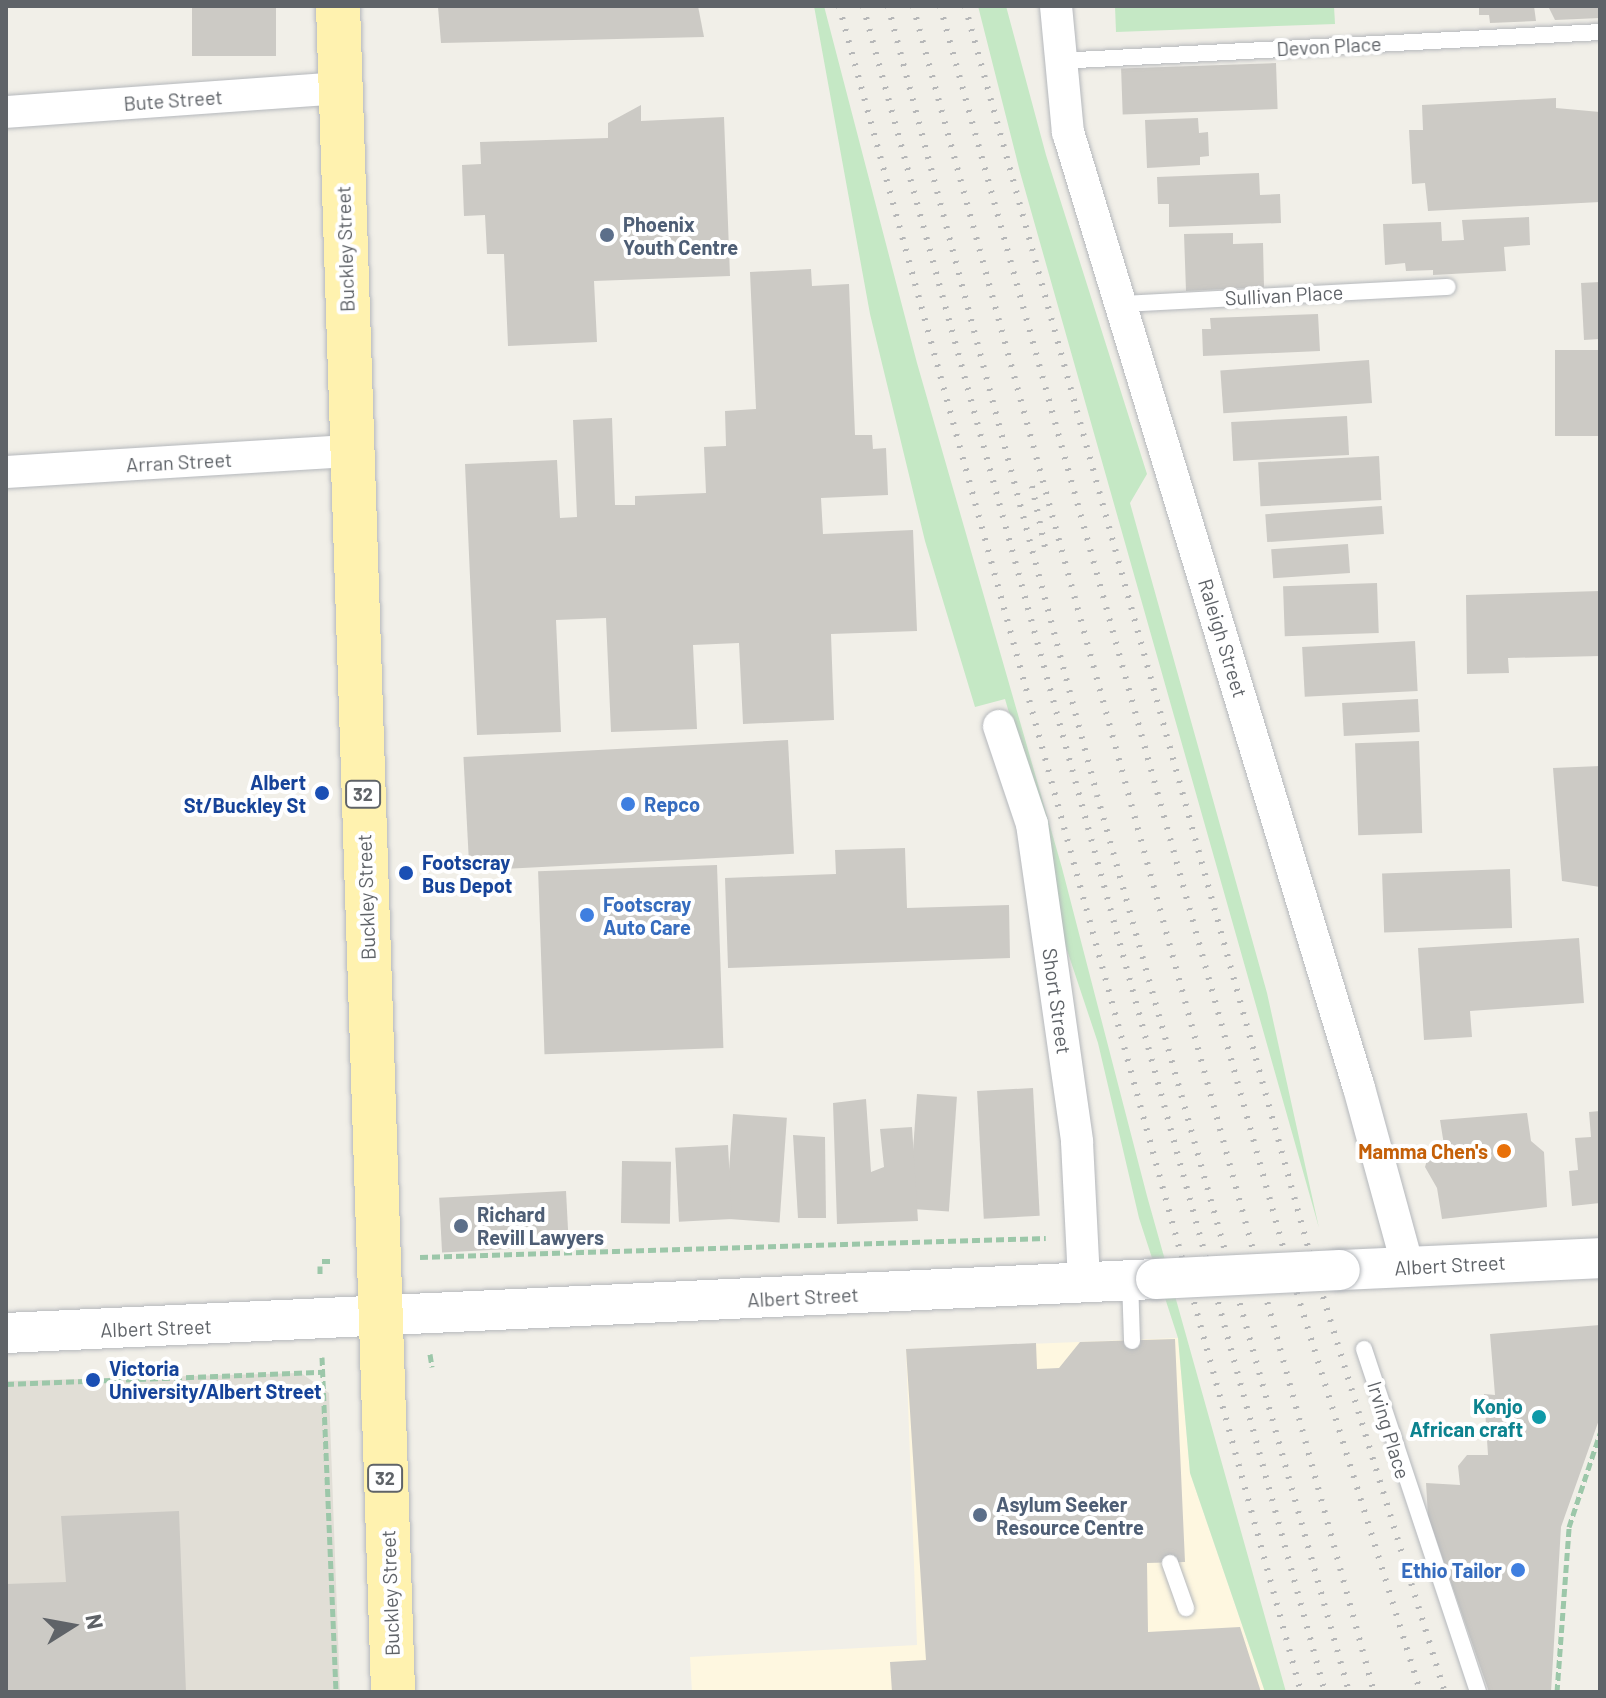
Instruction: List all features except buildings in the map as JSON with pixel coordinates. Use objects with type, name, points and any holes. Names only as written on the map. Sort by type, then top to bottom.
[{"type":"main road","name":"Buckley Street","points":[[338,6],[378,1318],[393,1692]]},
{"type":"street","name":"Raleigh Street","points":[[1056,6],[1058,61],[1068,132],[1364,1102],[1408,1267]]},
{"type":"street","name":"Bute Street","points":[[6,112],[339,88]]},
{"type":"street","name":"Arran Street","points":[[6,472],[352,451]]},
{"type":"street","name":"Short Street","points":[[999,726],[1032,824],[1077,1142],[1084,1282]]},
{"type":"street","name":"Albert Street","points":[[6,1333],[378,1318],[1600,1258]]},
{"type":"lane","name":"Devon Place","points":[[1058,61],[1600,32]]},
{"type":"lane","name":"Sullivan Place","points":[[1121,304],[1448,287]]},
{"type":"lane","points":[[1132,1341],[1143,1279]]},
{"type":"lane","name":"Irving Place","points":[[1364,1349],[1478,1692]]},
{"type":"lane","points":[[1170,1563],[1186,1608]]},
{"type":"path","points":[[419,1257],[1047,1238]]},
{"type":"path","points":[[430,1257],[430,1270]]},
{"type":"path","points":[[320,1277],[321,1263],[331,1261]]},
{"type":"path","points":[[430,1354],[432,1367]]},
{"type":"path","points":[[322,1357],[336,1692]]},
{"type":"path","points":[[6,1384],[324,1372]]},
{"type":"path","points":[[1557,1692],[1569,1527],[1600,1433]]},
{"type":"shaded area","points":[[1178,1338],[1190,1473],[1265,1692],[692,1692],[690,1657],[917,1645],[906,1349]]},
{"type":"shaded area","points":[[301,1373],[329,1393],[340,1692],[6,1692],[6,1381]]},
{"type":"green space","points":[[814,6],[824,6],[917,363],[1062,868],[1147,1196],[1286,1692],[1265,1692],[1190,1473],[1178,1338],[1139,1218],[1098,1043],[1058,923],[1043,830],[1005,699],[975,707],[925,541],[870,314]]},
{"type":"green space","points":[[978,6],[1006,6],[1046,155],[1147,474],[1130,503],[1267,993],[1319,1228],[1020,172]]},
{"type":"green space","points":[[1115,6],[1334,6],[1335,24],[1116,32]]},
{"type":"railway","points":[[839,6],[1301,1692]]},
{"type":"railway","points":[[863,6],[1325,1692]]},
{"type":"railway","points":[[888,6],[1097,795],[1349,1692]]},
{"type":"railway","points":[[913,6],[1374,1692]]},
{"type":"railway","points":[[940,6],[1286,1258],[1420,1692]]},
{"type":"railway","points":[[965,6],[1309,1251],[1445,1692]]},
{"type":"railway","points":[[1032,486],[1046,552]]},
{"type":"place","name":"Phoenix Youth Centre","points":[[607,235]]},
{"type":"place","name":"Albert St/Buckley St","points":[[322,793]]},
{"type":"place","name":"Repco","points":[[628,804]]},
{"type":"place","name":"Footscray Bus Depot","points":[[406,873]]},
{"type":"place","name":"Footscray Auto Care","points":[[587,915]]},
{"type":"place","name":"Mamma Chen's","points":[[1504,1151]]},
{"type":"place","name":"Richard Revill Lawyers","points":[[461,1226]]},
{"type":"place","name":"Victoria University/Albert Street","points":[[93,1380]]},
{"type":"place","name":"Konjo African craft","points":[[1539,1417]]},
{"type":"place","name":"Asylum Seeker Resource Centre","points":[[980,1515]]},
{"type":"place","name":"Ethio Tailor","points":[[1518,1570]]}]
